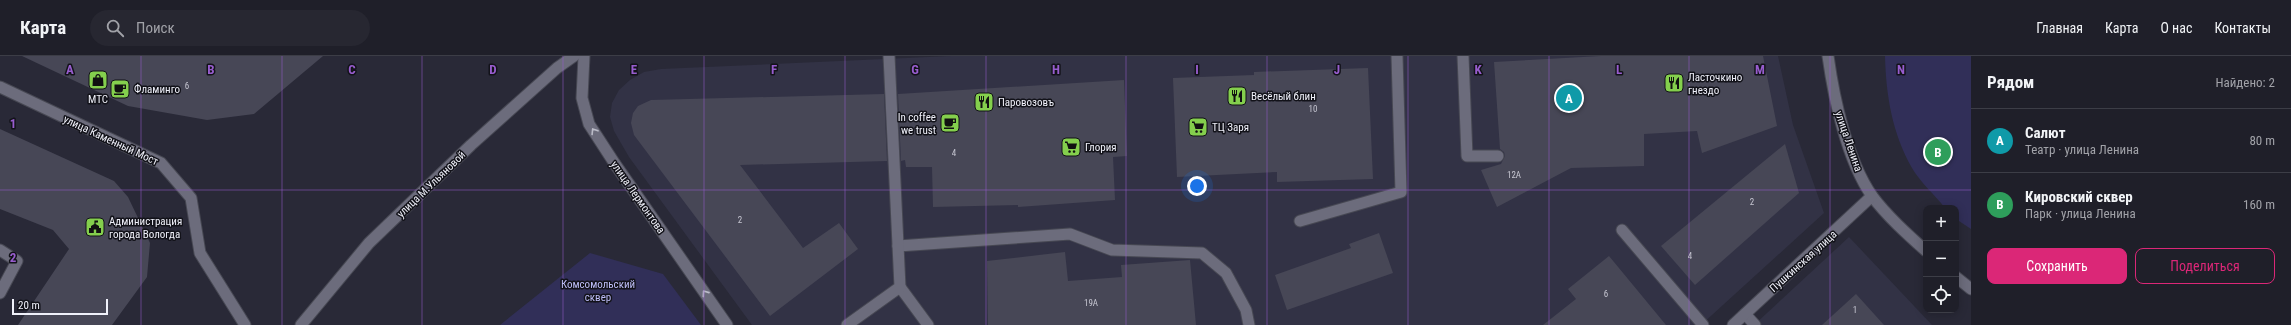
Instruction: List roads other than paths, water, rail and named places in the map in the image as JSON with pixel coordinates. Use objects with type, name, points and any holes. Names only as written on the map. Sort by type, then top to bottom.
[{"type":"street","name":"улица М.Ульяновой","points":[[301,325],[369,243],[471,145],[557,68],[574,56]]},
{"type":"street","name":"улица Лермонтова","points":[[584,56],[582,98],[589,124],[615,164],[728,325]]},
{"type":"street","points":[[889,56],[900,287],[928,325]]},
{"type":"street","points":[[1300,221],[1401,192],[1397,56]]},
{"type":"street","points":[[1463,56],[1467,156],[1498,156]]},
{"type":"street","name":"улица Ленина","points":[[1828,56],[1833,89],[1856,167],[1872,196],[1906,232],[1923,247]]},
{"type":"street","name":"улица Каменный Мост","points":[[0,87],[161,163],[191,198],[200,253],[245,325]]},
{"type":"street","name":"Пушкинская улица","points":[[1733,325],[1872,196]]},
{"type":"street","points":[[1622,230],[1703,325]]},
{"type":"street","points":[[898,246],[1070,234],[1112,250],[1202,253],[1226,274],[1246,310],[1250,325]]},
{"type":"street","points":[[0,250],[18,261],[0,293]]},
{"type":"street","points":[[1959,279],[1971,288]]},
{"type":"street","points":[[847,325],[900,287]]},
{"type":"street","points":[[1745,314],[1755,325]]},
{"type":"place","name":"МТС","points":[[98,80]]},
{"type":"place","name":"Ласточкино гнездо","points":[[1674,83]]},
{"type":"place","name":"Фламинго","points":[[120,89]]},
{"type":"place","name":"Весёлый блин","points":[[1237,96]]},
{"type":"place","name":"Салют","points":[[1569,98]]},
{"type":"place","name":"Паровозовъ","points":[[984,102]]},
{"type":"place","name":"In coffee we trust","points":[[950,123]]},
{"type":"place","name":"ТЦ Заря","points":[[1198,127]]},
{"type":"place","name":"Глория","points":[[1071,147]]},
{"type":"place","name":"Кировский сквер","points":[[1938,152]]},
{"type":"place","name":"Администрация города Вологда","points":[[95,227]]},
{"type":"park label","name":"Комсомольский сквер","points":[[598,290]]}]
